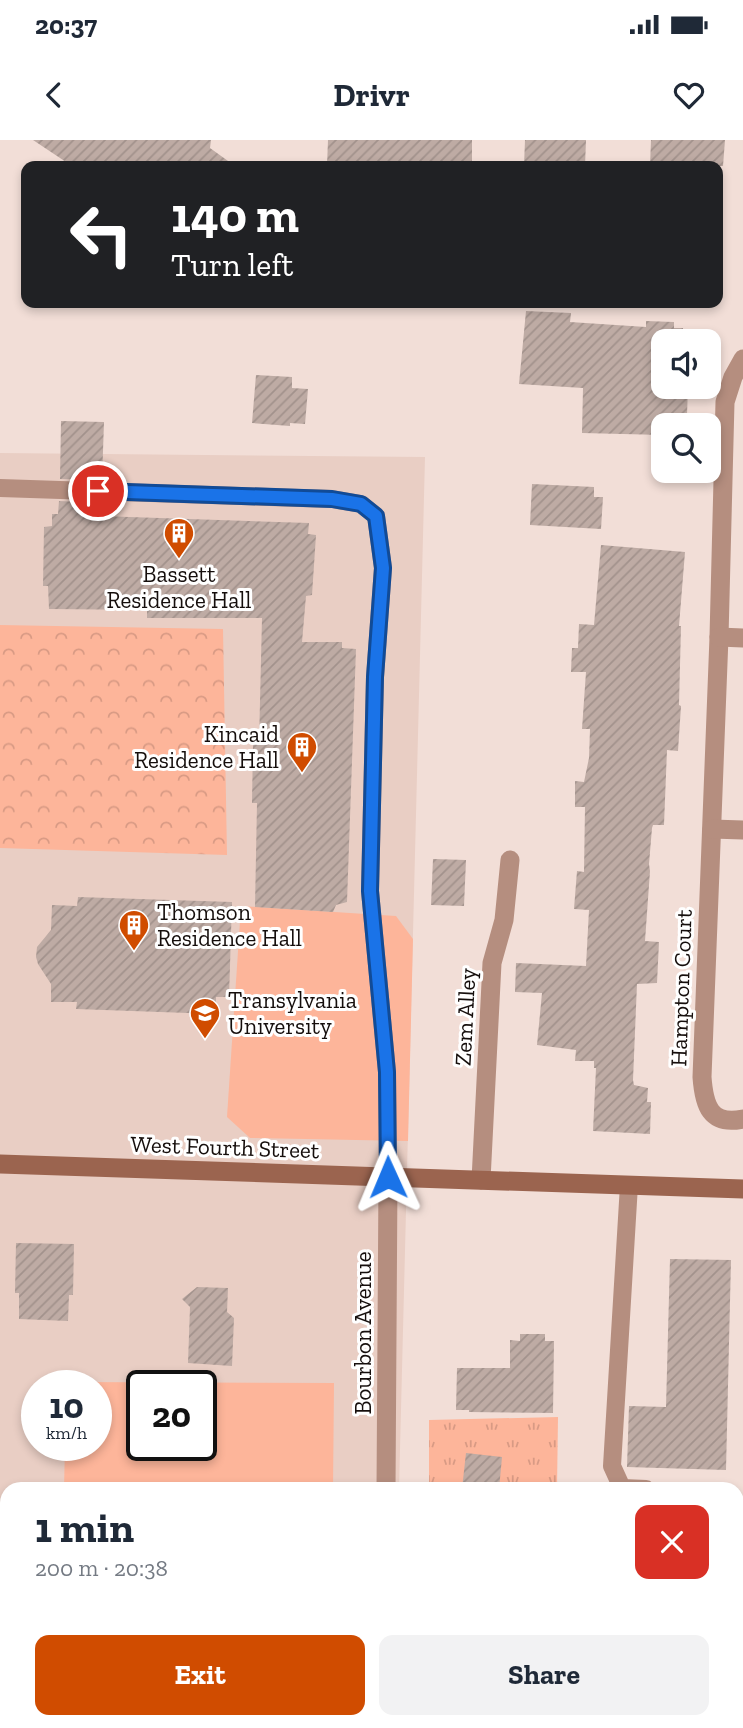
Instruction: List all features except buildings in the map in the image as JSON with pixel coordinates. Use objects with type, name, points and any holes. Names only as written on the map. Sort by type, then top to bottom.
[{"type":"main road","name":"West Fourth Street","points":[[0,1164],[743,1189]]},
{"type":"street","name":"Hampton Court","points":[[743,359],[733,377],[725,402],[702,1077],[703,1096],[708,1110],[723,1120],[743,1119]]},
{"type":"street","points":[[719,637],[743,638]]},
{"type":"street","points":[[712,829],[743,830]]},
{"type":"street","name":"Zem Alley","points":[[481,1180],[492,963],[504,920],[510,860]]},
{"type":"street","name":"Bourbon Avenue","points":[[386,1482],[388,1177]]},
{"type":"lane","points":[[0,488],[332,499],[361,504],[376,516],[383,568],[375,677],[370,891],[387,1072],[388,1177]]},
{"type":"lane","points":[[619,1482],[612,1466],[629,1185]]},
{"type":"shaded area","name":"Transylvania University","points":[[0,453],[425,457],[399,1482],[0,1482]]},
{"type":"green space","points":[[0,625],[223,629],[227,855],[0,848]]},
{"type":"green space","points":[[241,906],[396,916],[413,939],[408,1141],[250,1138],[227,1117]]},
{"type":"green space","points":[[112,1382],[126,1382],[126,1461],[217,1461],[217,1383],[334,1383],[333,1482],[64,1482],[65,1461],[112,1461]]},
{"type":"green space","points":[[558,1417],[557,1482],[429,1482],[429,1420]]},
{"type":"place","name":"Bassett Residence Hall","points":[[179,560]]},
{"type":"place","name":"Kincaid Residence Hall","points":[[302,774]]},
{"type":"place","name":"Thomson Residence Hall","points":[[134,952]]},
{"type":"place","name":"Transylvania University","points":[[205,1040]]},
{"type":"route","points":[[98,491],[332,499],[361,504],[376,516],[383,568],[375,677],[370,891],[387,1072],[388,1177]]}]
